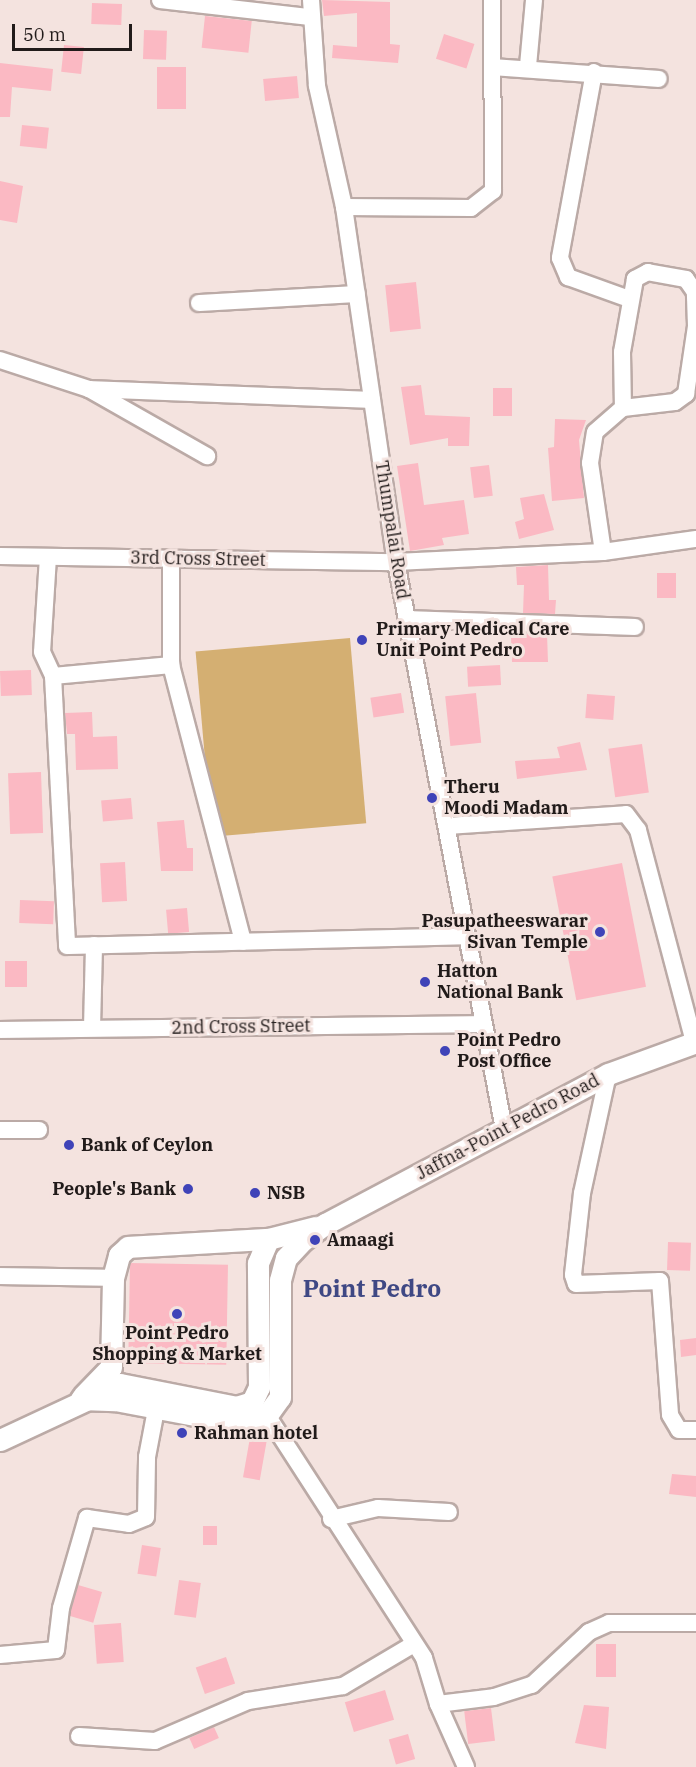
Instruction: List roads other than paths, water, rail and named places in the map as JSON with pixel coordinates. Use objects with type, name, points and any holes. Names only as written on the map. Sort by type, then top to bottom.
[{"type":"main road","name":"Jaffna-Point Pedro Road","points":[[81,1399],[111,1367],[113,1278],[119,1255],[128,1247],[268,1239],[324,1224],[608,1074],[695,1042]]},
{"type":"main road","name":"Jaffna-Point Pedro Road","points":[[81,1399],[115,1400],[156,1410],[237,1423],[267,1415],[280,1397],[280,1280],[286,1258],[324,1224]]},
{"type":"main road","name":"Jaffna-Point Pedro Road","points":[[0,1440],[81,1399],[120,1384],[236,1407],[252,1402],[259,1387],[258,1263],[268,1239]]},
{"type":"street","points":[[160,0],[310,8]]},
{"type":"street","points":[[344,207],[471,208],[493,191],[492,0]]},
{"type":"street","points":[[528,66],[534,0]]},
{"type":"street","name":"Thumpalai Road","points":[[310,8],[317,86],[344,207],[396,562],[447,826],[482,1024],[504,1129]]},
{"type":"street","points":[[493,67],[528,66],[659,78]]},
{"type":"street","points":[[594,72],[560,258],[568,277],[629,299]]},
{"type":"street","points":[[603,552],[590,463],[595,432],[623,408],[683,399],[696,326],[694,292],[686,279],[641,272],[629,299],[622,352],[623,408]]},
{"type":"street","points":[[199,303],[357,294]]},
{"type":"street","points":[[0,360],[89,389],[207,456]]},
{"type":"street","points":[[89,389],[372,400]]},
{"type":"street","name":"3rd Cross Street","points":[[0,556],[396,562],[603,552],[696,539]]},
{"type":"street","points":[[48,557],[42,652],[53,676],[67,946],[466,936]]},
{"type":"street","points":[[171,558],[171,665],[243,942]]},
{"type":"street","points":[[407,619],[635,627]]},
{"type":"street","points":[[53,676],[171,665]]},
{"type":"street","points":[[447,826],[627,814],[638,830],[695,1042]]},
{"type":"street","points":[[92,1028],[94,945]]},
{"type":"street","name":"2nd Cross Street","points":[[0,1030],[482,1024]]},
{"type":"street","points":[[608,1074],[582,1193],[573,1275],[576,1284],[656,1277],[660,1281],[670,1415],[679,1430],[696,1430]]},
{"type":"street","points":[[0,1130],[39,1130]]},
{"type":"street","points":[[0,1276],[113,1278]]},
{"type":"street","points":[[0,1655],[56,1650],[61,1608],[87,1518],[129,1524],[146,1517],[147,1457],[156,1410]]},
{"type":"street","points":[[267,1415],[331,1519],[424,1658],[438,1704],[466,1767]]},
{"type":"street","points":[[331,1519],[378,1509],[449,1512]]},
{"type":"street","points":[[438,1704],[494,1697],[532,1684],[589,1632],[609,1623],[696,1623]]},
{"type":"street","points":[[79,1736],[155,1741],[248,1701],[343,1686],[414,1644]]},
{"type":"place","name":"Primary Medical Care Unit Point Pedro","points":[[362,640]]},
{"type":"place","name":"Theru Moodi Madam","points":[[432,798]]},
{"type":"place","name":"Pasupatheeswarar Sivan Temple","points":[[600,932]]},
{"type":"place","name":"Hatton National Bank","points":[[425,982]]},
{"type":"place","name":"Point Pedro Post Office","points":[[445,1051]]},
{"type":"place","name":"Bank of Ceylon","points":[[69,1145]]},
{"type":"place","name":"People's Bank","points":[[188,1189]]},
{"type":"place","name":"NSB","points":[[255,1193]]},
{"type":"place","name":"Amaagi","points":[[315,1240]]},
{"type":"place","name":"Point Pedro Shopping & Market","points":[[177,1314]]},
{"type":"place","name":"Rahman hotel","points":[[182,1433]]},
{"type":"district","name":"Point Pedro","points":[[372,1289]]}]
